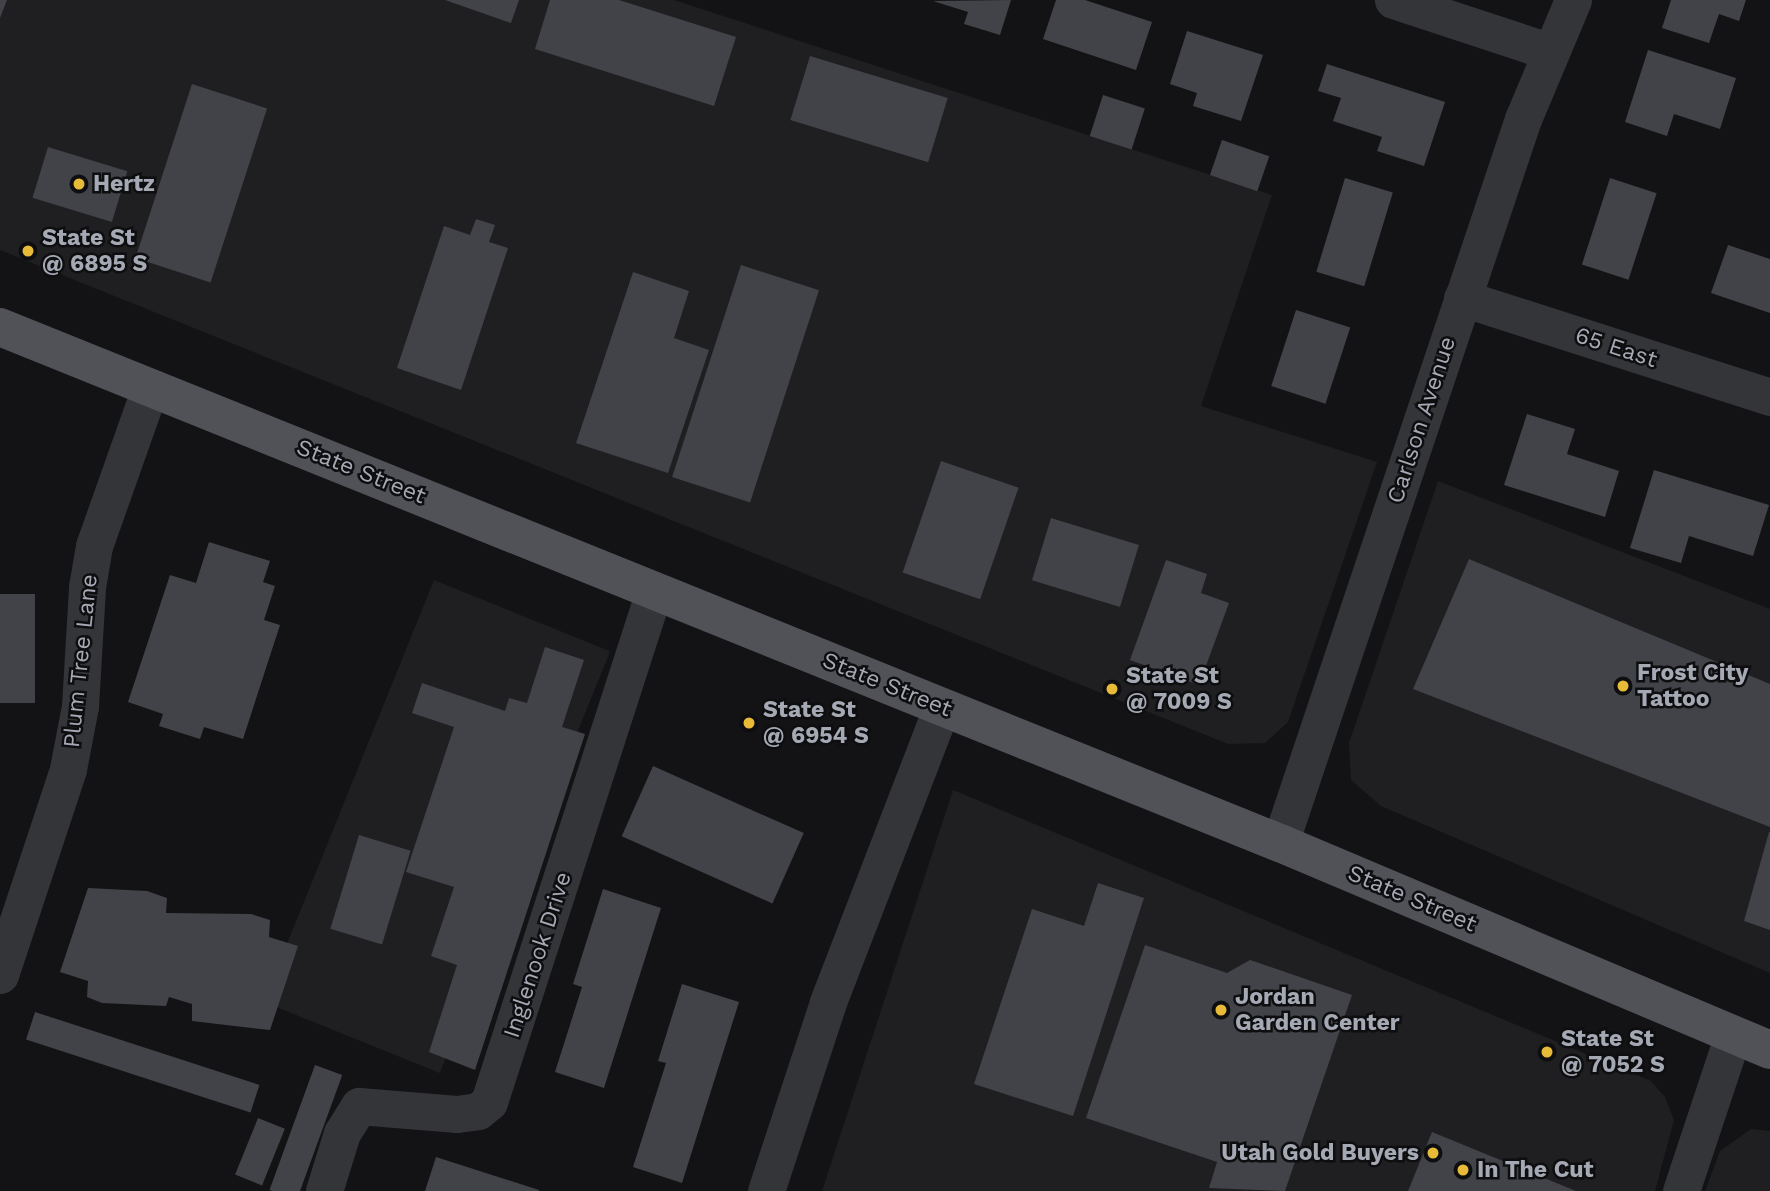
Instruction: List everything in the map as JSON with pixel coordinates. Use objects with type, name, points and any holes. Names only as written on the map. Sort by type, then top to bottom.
[{"type":"main road","name":"State Street","points":[[0,327],[1280,843],[1770,1050]]},
{"type":"street","points":[[1393,0],[1551,51]]},
{"type":"street","name":"Carlson Avenue","points":[[1280,843],[1522,119],[1573,0]]},
{"type":"street","name":"65 East","points":[[1462,298],[1770,397]]},
{"type":"street","name":"Plum Tree Lane","points":[[0,975],[68,769],[80,706],[87,587],[94,546],[150,388]]},
{"type":"street","name":"Inglenook Drive","points":[[324,1191],[342,1133],[359,1106],[457,1114],[478,1111],[488,1102],[654,591]]},
{"type":"street","points":[[766,1191],[828,1002],[942,707]]},
{"type":"street","points":[[1681,1191],[1733,1035]]},
{"type":"shaded area","points":[[0,0],[674,0],[1272,195],[1201,406],[1377,462],[1288,722],[1265,743],[1228,744],[0,250]]},
{"type":"shaded area","points":[[1438,481],[1770,609],[1770,973],[1381,806],[1351,780],[1349,743]]},
{"type":"shaded area","points":[[434,580],[610,651],[440,1073],[264,1002]]},
{"type":"shaded area","points":[[953,790],[1651,1081],[1665,1097],[1674,1120],[1655,1191],[822,1191]]},
{"type":"shaded area","points":[[1751,1129],[1770,1131],[1770,1191],[1705,1191],[1720,1151]]},
{"type":"building","points":[[0,0],[7,0],[0,18]]},
{"type":"building","points":[[445,0],[519,0],[511,23]]},
{"type":"building","points":[[550,0],[619,0],[736,37],[714,106],[535,49]]},
{"type":"building","points":[[1011,0],[1000,35],[964,24],[968,12],[933,1]]},
{"type":"building","points":[[1056,0],[1085,0],[1152,22],[1136,70],[1043,39]]},
{"type":"building","points":[[1671,0],[1746,0],[1739,21],[1719,14],[1709,43],[1662,28]]},
{"type":"building","points":[[1187,31],[1263,55],[1241,121],[1193,106],[1197,93],[1170,84]]},
{"type":"building","points":[[1648,50],[1736,78],[1720,129],[1674,114],[1667,136],[1625,122]]},
{"type":"building","points":[[810,56],[948,98],[928,162],[790,120]]},
{"type":"building","points":[[1327,64],[1445,102],[1424,166],[1377,151],[1382,137],[1333,121],[1341,98],[1318,91]]},
{"type":"building","points":[[192,84],[267,108],[211,282],[135,258]]},
{"type":"building","points":[[1103,95],[1145,109],[1132,149],[1090,136]]},
{"type":"building","points":[[1222,140],[1269,156],[1257,191],[1210,175]]},
{"type":"building","name":"Hertz","points":[[48,147],[127,171],[112,222],[33,198]]},
{"type":"building","points":[[1345,178],[1393,193],[1364,286],[1316,272]]},
{"type":"building","points":[[1610,178],[1657,193],[1628,280],[1582,265]]},
{"type":"building","points":[[476,219],[495,225],[489,242],[508,248],[461,390],[397,368],[444,226],[470,235]]},
{"type":"building","points":[[1728,245],[1770,259],[1770,313],[1711,293]]},
{"type":"building","points":[[741,265],[819,290],[750,502],[672,477]]},
{"type":"building","points":[[633,272],[689,291],[674,338],[709,350],[668,473],[576,443]]},
{"type":"building","points":[[1296,310],[1350,328],[1325,404],[1271,386]]},
{"type":"building","points":[[1527,414],[1575,429],[1567,454],[1619,471],[1605,517],[1504,485]]},
{"type":"building","points":[[941,461],[1019,488],[980,599],[903,573]]},
{"type":"building","points":[[1654,470],[1769,505],[1753,556],[1689,536],[1681,563],[1630,548]]},
{"type":"building","points":[[1051,518],[1139,545],[1120,607],[1032,580]]},
{"type":"building","points":[[209,542],[270,561],[263,582],[275,586],[264,620],[280,625],[243,739],[204,727],[200,739],[159,726],[163,714],[128,702],[170,575],[196,583]]},
{"type":"building","points":[[1469,559],[1770,684],[1770,827],[1413,689]]},
{"type":"building","points":[[1166,560],[1207,574],[1201,593],[1229,603],[1199,685],[1130,660]]},
{"type":"building","points":[[0,594],[35,594],[35,703],[0,703]]},
{"type":"building","points":[[545,647],[584,660],[562,727],[585,734],[475,1070],[429,1052],[457,965],[431,956],[454,887],[406,872],[454,727],[412,713],[422,683],[505,711],[509,698],[527,703]]},
{"type":"building","points":[[653,766],[804,833],[772,903],[622,836]]},
{"type":"building","points":[[1770,832],[1770,930],[1744,921]]},
{"type":"building","points":[[359,835],[411,851],[382,945],[330,929]]},
{"type":"building","points":[[1098,883],[1144,898],[1073,1116],[974,1084],[1032,909],[1084,926]]},
{"type":"building","points":[[88,888],[147,891],[167,898],[166,913],[251,914],[270,920],[269,937],[298,946],[270,1030],[192,1021],[192,1004],[169,997],[166,1006],[102,1003],[87,997],[88,981],[60,972]]},
{"type":"building","points":[[603,889],[661,908],[604,1088],[555,1072],[582,987],[573,984]]},
{"type":"building","points":[[1145,945],[1227,973],[1250,960],[1352,995],[1285,1191],[1209,1188],[1217,1162],[1086,1118]]},
{"type":"building","points":[[682,984],[739,1002],[682,1183],[633,1167],[666,1063],[658,1061]]},
{"type":"building","points":[[35,1012],[259,1085],[250,1113],[26,1040]]},
{"type":"building","points":[[315,1065],[342,1075],[300,1191],[270,1190]]},
{"type":"building","points":[[258,1118],[285,1129],[262,1185],[235,1175]]},
{"type":"building","points":[[1432,1132],[1576,1191],[1408,1191]]},
{"type":"building","points":[[436,1157],[539,1190],[539,1191],[425,1191]]},
{"type":"place","name":"Hertz","points":[[79,184]]},
{"type":"place","name":"State St @ 6895 S","points":[[28,251]]},
{"type":"place","name":"Frost City Tattoo","points":[[1623,686]]},
{"type":"place","name":"State St @ 7009 S","points":[[1112,689]]},
{"type":"place","name":"State St @ 6954 S","points":[[749,723]]},
{"type":"place","name":"Jordan Garden Center","points":[[1221,1010]]},
{"type":"place","name":"State St @ 7052 S","points":[[1547,1052]]},
{"type":"place","name":"Utah Gold Buyers","points":[[1433,1153]]},
{"type":"place","name":"In The Cut","points":[[1463,1170]]}]
